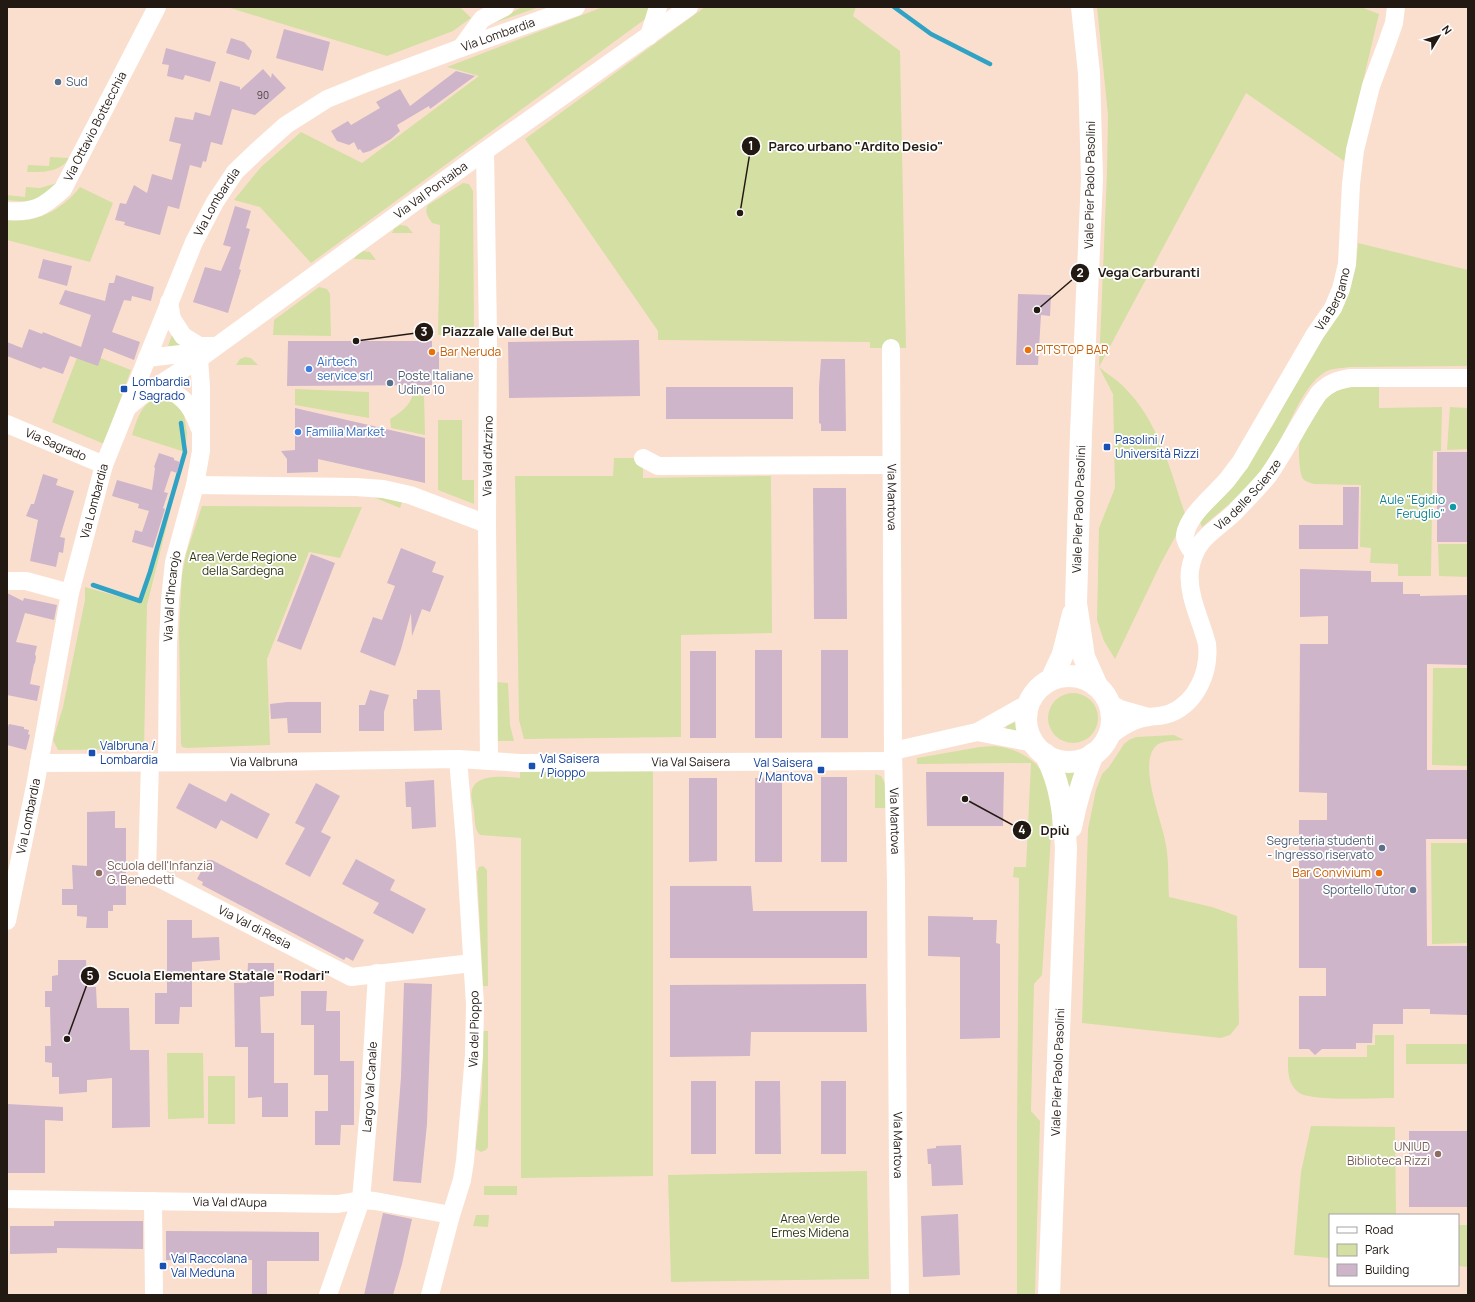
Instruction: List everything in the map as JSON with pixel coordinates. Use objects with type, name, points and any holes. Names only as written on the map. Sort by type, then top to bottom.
[{"type":"main road","name":"Viale Pier Paolo Pasolini","points":[[1082,7],[1089,73],[1092,178],[1081,433],[1076,603],[1084,657],[1103,694]]},
{"type":"main road","name":"Viale Pier Paolo Pasolini","points":[[1051,680],[1063,654],[1076,603]]},
{"type":"main road","points":[[1064,676],[1072,676],[1088,680],[1103,694],[1112,721],[1108,737],[1103,745],[1093,754],[1080,760],[1069,762],[1055,759],[1040,748],[1028,730],[1026,718],[1029,703],[1036,691],[1051,680],[1064,676]]},
{"type":"main road","name":"Viale Pier Paolo Pasolini","points":[[1040,748],[1051,765],[1057,784],[1064,813],[1066,848],[1049,1295]]},
{"type":"main road","name":"Viale Pier Paolo Pasolini","points":[[1066,848],[1077,797],[1093,754]]},
{"type":"street","name":"Via Ottavio Bottecchia","points":[[7,211],[26,212],[36,210],[63,189],[157,7]]},
{"type":"street","points":[[461,48],[482,19],[505,7]]},
{"type":"street","name":"Via Lombardia","points":[[7,921],[39,763],[70,593],[104,465],[194,242],[215,202],[235,172],[258,150],[286,125],[327,99],[461,48],[576,7]]},
{"type":"street","name":"Via Bergamo","points":[[1194,554],[1188,545],[1185,536],[1188,526],[1200,509],[1226,481],[1240,463],[1315,334],[1333,308],[1341,289],[1347,264],[1351,184],[1355,150],[1371,86],[1394,22],[1396,7]]},
{"type":"street","points":[[648,36],[657,9]]},
{"type":"street","name":"Via Val Pontaiba","points":[[127,408],[140,397],[178,373],[199,355],[216,346],[484,151],[684,9]]},
{"type":"street","name":"Via Val d'Arzino","points":[[484,151],[488,336],[487,524],[489,761]]},
{"type":"street","points":[[169,302],[172,319],[183,336],[199,346],[216,346]]},
{"type":"street","name":"Via Mantova","points":[[891,348],[893,756],[900,1295]]},
{"type":"street","points":[[147,358],[199,355]]},
{"type":"street","name":"Via Val d'Incarojo","points":[[159,762],[174,562],[195,485],[201,451],[202,434],[199,355]]},
{"type":"street","points":[[147,358],[157,367],[167,372],[178,373]]},
{"type":"street","name":"Via Val d'Incarojo","points":[[178,373],[177,381],[179,390],[196,418],[202,434]]},
{"type":"street","name":"Via delle Scienze","points":[[1108,737],[1120,727],[1130,722],[1170,714],[1182,706],[1194,694],[1206,669],[1208,660],[1207,644],[1190,587],[1190,570],[1194,554],[1198,546],[1209,533],[1234,513],[1267,476],[1319,392],[1328,384],[1338,380],[1364,377],[1468,378]]},
{"type":"street","name":"Via Val d'Incarojo","points":[[156,387],[170,390],[178,394],[186,401]]},
{"type":"street","name":"Via Sagrado","points":[[7,424],[104,465]]},
{"type":"street","points":[[643,458],[658,466],[891,465]]},
{"type":"street","points":[[195,485],[356,487],[383,489],[410,495],[487,524]]},
{"type":"street","points":[[7,581],[26,581],[70,593]]},
{"type":"street","name":"Via delle Scienze","points":[[1103,694],[1120,709],[1149,717]]},
{"type":"street","points":[[893,756],[977,732],[1029,703]]},
{"type":"street","points":[[977,732],[1040,748]]},
{"type":"street","name":"Via Val Saisera","points":[[489,761],[520,763],[653,763],[893,756]]},
{"type":"street","name":"Via Valbruna","points":[[39,763],[458,759],[489,761]]},
{"type":"street","name":"Via del Pioppo","points":[[430,1295],[451,1215],[462,1180],[471,1102],[474,1055],[475,1005],[465,842],[458,759]]},
{"type":"street","name":"Via Val di Resia","points":[[159,762],[148,872],[351,977],[472,962]]},
{"type":"street","name":"Largo Val Canale","points":[[328,1295],[361,1200],[369,1108],[376,973]]},
{"type":"street","name":"Via Val d'Aupa","points":[[7,1198],[338,1204],[361,1200],[375,1201],[451,1215]]},
{"type":"street","points":[[153,1201],[154,1295]]},
{"type":"green space","points":[[227,7],[460,7],[471,18],[453,31],[387,56]]},
{"type":"green space","points":[[522,7],[539,7],[488,25]]},
{"type":"green space","points":[[603,7],[652,7],[648,17],[311,263],[260,207],[234,200],[261,167],[301,132],[362,163],[479,76],[447,67]]},
{"type":"green space","points":[[705,7],[856,7],[853,16],[900,51],[906,348],[870,348],[870,342],[658,340],[658,331],[525,139]]},
{"type":"green space","points":[[1097,7],[1361,7],[1379,14],[1344,161],[1246,93],[1099,367],[1108,115]]},
{"type":"green space","points":[[50,157],[69,158],[61,167],[50,171],[27,172],[28,165],[49,166]]},
{"type":"green space","points":[[57,183],[45,194],[35,199],[29,201],[7,200],[7,195],[25,197],[26,187],[40,188]]},
{"type":"green space","points":[[463,183],[469,184],[473,191],[474,336],[438,335],[440,225],[432,223],[426,210],[428,205]]},
{"type":"green space","points":[[80,187],[113,203],[90,262],[7,240],[7,220],[28,220],[48,214],[57,209]]},
{"type":"green space","points":[[400,225],[407,226],[413,233],[392,233],[394,229]]},
{"type":"green space","points":[[1358,243],[1468,270],[1468,366],[1351,367],[1327,371],[1313,382],[1307,390],[1276,448],[1254,480],[1225,508],[1202,527],[1200,522],[1252,457],[1273,425],[1316,346],[1344,305],[1356,266]]},
{"type":"green space","points":[[363,251],[370,252],[376,260],[354,259],[358,253]]},
{"type":"green space","points":[[319,287],[327,289],[330,294],[331,336],[273,335],[274,320]]},
{"type":"green space","points":[[173,332],[187,346],[168,346]]},
{"type":"green space","points":[[80,350],[131,370],[104,444],[52,422]]},
{"type":"green space","points":[[245,357],[251,358],[258,365],[236,365],[240,359]]},
{"type":"green space","points":[[1099,367],[1123,386],[1146,415],[1155,431],[1169,465],[1186,517],[1161,563],[1115,659],[1104,641],[1097,620],[1099,528],[1115,488],[1113,394]]},
{"type":"green space","points":[[1379,383],[1379,408],[1442,407],[1441,451],[1433,451],[1431,576],[1398,576],[1398,564],[1370,563],[1371,548],[1360,547],[1361,485],[1314,484],[1303,479],[1302,476],[1299,460],[1300,439],[1323,402],[1331,394],[1342,388]]},
{"type":"green space","points":[[295,389],[369,392],[369,418],[295,405]]},
{"type":"green space","points":[[413,394],[424,394],[425,435],[391,428],[390,419],[407,406]]},
{"type":"green space","points":[[159,395],[171,398],[184,414],[187,433],[185,452],[132,435],[136,422],[144,407]]},
{"type":"green space","points":[[1450,407],[1468,408],[1468,449],[1447,450]]},
{"type":"green space","points":[[438,420],[462,420],[462,480],[474,480],[474,504],[438,490]]},
{"type":"green space","points":[[185,452],[147,605],[144,749],[58,750],[53,740],[63,707],[85,600],[85,587],[141,603]]},
{"type":"green space","points":[[614,458],[643,458],[643,478],[771,476],[772,633],[681,635],[681,737],[524,739],[519,720],[515,476],[613,476]]},
{"type":"green space","points":[[366,494],[403,499],[400,508]]},
{"type":"green space","name":"Area Verde Regione della Sardegna","points":[[202,506],[362,507],[340,558],[309,552],[267,659],[270,745],[187,748],[182,747],[181,744],[179,631],[182,575],[186,554]]},
{"type":"green space","points":[[1438,544],[1468,544],[1468,577],[1439,576]]},
{"type":"green space","points":[[1433,668],[1468,668],[1468,766],[1432,765]]},
{"type":"green space","points":[[496,682],[508,683],[510,725],[514,741],[497,741]]},
{"type":"green space","points":[[1078,693],[1083,694],[1091,700],[1097,708],[1097,728],[1091,736],[1083,742],[1068,743],[1063,742],[1055,736],[1049,728],[1048,713],[1049,708],[1055,700],[1063,694]]},
{"type":"green space","points":[[1023,719],[1024,734],[1006,731],[1006,726]]},
{"type":"green space","points":[[1174,735],[1184,740],[1168,741],[1157,745],[1150,756],[1149,767],[1153,795],[1166,845],[1169,897],[1212,907],[1237,916],[1239,1024],[1230,1035],[1221,1038],[1082,1023],[1088,829],[1096,790],[1102,774],[1109,767],[1124,744],[1129,740],[1136,737]]},
{"type":"green space","points":[[994,746],[1011,749],[1018,752],[1038,766],[1048,783],[1053,805],[1042,975],[1034,984],[1031,1111],[1040,1121],[1035,1295],[1017,1295],[1019,878],[1013,877],[1014,867],[1026,867],[1031,763],[917,764],[917,758]]},
{"type":"green space","points":[[520,763],[653,763],[653,1176],[521,1178],[521,838],[480,835],[476,827],[471,795],[475,785],[486,778],[520,778]]},
{"type":"green space","points":[[1064,769],[1075,770],[1075,787],[1068,786]]},
{"type":"green space","points":[[875,774],[881,776],[886,785],[886,808],[875,808]]},
{"type":"green space","points":[[1431,843],[1468,843],[1468,943],[1432,944]]},
{"type":"green space","points":[[483,866],[487,870],[488,986],[483,986],[477,872],[479,867]]},
{"type":"green space","points":[[483,1031],[488,1031],[488,1147],[486,1150],[481,1152],[476,1149],[476,1146],[482,1090]]},
{"type":"green space","points":[[1375,1035],[1394,1035],[1394,1098],[1343,1099],[1315,1097],[1298,1092],[1294,1088],[1289,1076],[1288,1057],[1367,1057],[1367,1045],[1375,1045]]},
{"type":"green space","points":[[1406,1044],[1468,1044],[1468,1064],[1406,1064]]},
{"type":"green space","points":[[167,1053],[203,1053],[204,1118],[168,1119]]},
{"type":"green space","points":[[208,1076],[235,1076],[235,1124],[208,1124]]},
{"type":"green space","points":[[1311,1126],[1395,1127],[1396,1214],[1329,1214],[1329,1258],[1294,1255],[1301,1172]]},
{"type":"green space","name":"Area Verde Ermes Midena","points":[[867,1171],[869,1279],[671,1282],[668,1175]]},
{"type":"green space","points":[[484,1186],[517,1186],[517,1195],[484,1195]]},
{"type":"green space","points":[[476,1215],[489,1215],[488,1227],[473,1226]]},
{"type":"green space","points":[[1459,1225],[1468,1225],[1468,1267],[1459,1266]]},
{"type":"building","points":[[284,29],[330,42],[323,71],[276,58]]},
{"type":"building","points":[[231,38],[244,42],[252,51],[249,60],[226,53]]},
{"type":"building","points":[[166,48],[216,62],[210,82],[185,75],[183,80],[167,76],[169,65],[162,64]]},
{"type":"building","points":[[263,69],[271,78],[272,73],[286,88],[255,115],[232,109],[222,145],[211,142],[206,162],[203,161],[201,168],[190,165],[179,209],[168,206],[160,235],[124,225],[125,222],[115,220],[120,203],[126,204],[134,185],[147,193],[152,174],[172,180],[181,144],[169,141],[175,117],[193,120],[195,112],[210,116],[220,81],[240,87],[240,90]]},
{"type":"building","points":[[456,71],[475,76],[430,109],[429,106],[397,125],[400,131],[391,139],[370,151],[363,153],[360,149],[358,150],[354,142],[349,145],[337,141],[331,131],[348,121],[351,125],[380,108],[376,102],[400,89],[410,106]]},
{"type":"building","points":[[235,206],[251,211],[246,228],[250,229],[239,269],[241,270],[228,313],[193,302],[205,267],[221,271],[231,247],[223,245]]},
{"type":"building","points":[[43,259],[72,266],[67,286],[38,278]]},
{"type":"building","points":[[116,275],[154,287],[151,301],[132,296],[131,301],[124,300],[112,332],[140,342],[134,360],[104,348],[98,366],[70,356],[63,374],[43,367],[41,369],[7,356],[7,342],[22,348],[29,329],[42,334],[43,332],[81,347],[91,315],[59,304],[65,290],[105,301],[109,283],[114,283]]},
{"type":"building","points":[[1018,294],[1051,295],[1050,316],[1041,315],[1038,365],[1016,365]]},
{"type":"building","points":[[639,340],[640,396],[509,398],[508,342]]},
{"type":"building","points":[[288,341],[432,341],[432,352],[439,352],[439,374],[432,374],[432,385],[287,386]]},
{"type":"building","points":[[821,359],[845,359],[846,431],[821,431],[821,424],[819,423],[819,387]]},
{"type":"building","points":[[666,387],[793,387],[793,419],[666,419]]},
{"type":"building","points":[[295,408],[425,438],[425,483],[318,459],[318,472],[287,473],[287,459],[281,451],[295,450]]},
{"type":"building","name":"Aule \"Egidio Feruglio\"","points":[[1437,452],[1468,452],[1468,542],[1437,542]]},
{"type":"building","points":[[159,453],[174,458],[174,460],[180,462],[177,473],[171,471],[164,492],[168,493],[163,508],[165,509],[153,548],[132,542],[135,530],[142,532],[149,511],[138,508],[139,504],[112,496],[117,480],[152,490],[154,467]]},
{"type":"building","points":[[43,474],[58,479],[56,485],[74,491],[60,537],[65,538],[63,553],[59,552],[56,567],[30,561],[38,520],[26,516],[31,504],[34,504]]},
{"type":"building","points":[[1343,487],[1359,487],[1358,549],[1299,549],[1299,525],[1343,525]]},
{"type":"building","points":[[813,488],[846,488],[847,619],[814,619]]},
{"type":"building","points":[[401,548],[436,562],[432,572],[444,576],[430,612],[422,609],[412,636],[411,613],[395,666],[360,652],[373,617],[382,620],[395,586],[387,583]]},
{"type":"building","points":[[311,554],[335,563],[301,650],[277,641]]},
{"type":"building","points":[[1300,569],[1371,571],[1371,582],[1403,582],[1403,594],[1420,594],[1420,596],[1468,595],[1468,665],[1427,664],[1427,770],[1468,770],[1468,839],[1426,839],[1427,946],[1468,946],[1468,1015],[1430,1014],[1430,1009],[1403,1009],[1403,1024],[1373,1024],[1372,1043],[1356,1043],[1356,1049],[1322,1049],[1315,1055],[1309,1049],[1299,1049],[1299,996],[1326,996],[1326,968],[1299,968],[1299,820],[1327,820],[1327,793],[1299,792],[1300,644],[1328,644],[1328,616],[1300,617]]},
{"type":"building","points":[[7,593],[23,601],[24,598],[57,605],[54,620],[25,613],[16,642],[37,646],[30,684],[40,686],[37,701],[7,695]]},
{"type":"building","points":[[755,650],[782,650],[782,738],[755,738]]},
{"type":"building","points":[[821,650],[848,650],[848,738],[821,738]]},
{"type":"building","points":[[690,651],[716,651],[716,738],[690,738]]},
{"type":"building","points":[[370,690],[389,695],[384,712],[384,731],[359,731],[359,705],[365,705]]},
{"type":"building","points":[[417,690],[440,690],[442,730],[414,731],[413,699],[417,699]]},
{"type":"building","points":[[287,702],[321,702],[321,733],[288,733],[287,718],[271,719],[270,704]]},
{"type":"building","points":[[9,724],[24,727],[24,729],[29,730],[28,734],[30,735],[26,750],[7,745],[7,729]]},
{"type":"building","points":[[926,772],[1004,772],[1003,826],[927,826]]},
{"type":"building","points":[[782,777],[782,862],[755,862],[755,778]]},
{"type":"building","points":[[821,777],[847,777],[847,862],[821,862]]},
{"type":"building","points":[[689,778],[717,778],[717,861],[689,862]]},
{"type":"building","points":[[434,780],[436,827],[412,829],[411,807],[406,807],[405,782]]},
{"type":"building","points":[[189,783],[226,802],[231,793],[270,814],[257,839],[221,820],[216,829],[176,808]]},
{"type":"building","points":[[316,783],[340,796],[321,832],[331,837],[310,877],[285,864],[305,828],[295,823]]},
{"type":"building","name":"Scuola dell'Infanzia G. Benedetti","points":[[115,811],[115,828],[126,828],[126,905],[113,905],[113,911],[108,911],[108,928],[86,928],[87,917],[77,916],[77,905],[62,905],[62,889],[73,889],[72,865],[87,866],[87,812]]},
{"type":"building","points":[[356,859],[395,880],[390,890],[426,909],[413,934],[373,913],[379,903],[342,884]]},
{"type":"building","points":[[207,860],[212,860],[364,940],[353,961],[346,957],[344,960],[202,885],[203,882],[197,879]]},
{"type":"building","points":[[670,886],[751,886],[753,911],[867,911],[867,958],[670,958]]},
{"type":"building","points":[[928,916],[973,917],[973,920],[997,920],[996,943],[1000,944],[1000,1038],[960,1039],[960,957],[928,956]]},
{"type":"building","points":[[167,920],[192,920],[192,938],[219,937],[220,960],[192,962],[192,1007],[180,1007],[179,1024],[155,1024],[155,993],[167,993]]},
{"type":"building","points":[[58,960],[86,960],[87,987],[96,987],[97,1008],[129,1008],[130,1050],[149,1050],[150,1127],[112,1128],[112,1078],[87,1080],[87,1092],[59,1094],[59,1077],[52,1077],[52,1063],[45,1062],[45,1046],[51,1046],[50,1007],[45,1007],[45,991],[52,991],[52,976],[58,975]]},
{"type":"building","points":[[248,963],[274,963],[274,996],[260,997],[261,1033],[274,1033],[274,1083],[288,1083],[288,1117],[262,1117],[262,1097],[248,1098],[248,1047],[235,1047],[234,983],[247,983]]},
{"type":"building","points":[[404,983],[432,984],[427,1124],[421,1183],[393,1181],[401,1077]]},
{"type":"building","points":[[866,984],[867,1032],[751,1032],[750,1056],[670,1057],[670,985]]},
{"type":"building","points":[[301,991],[327,991],[326,1011],[340,1011],[340,1061],[354,1061],[354,1125],[341,1125],[340,1145],[315,1145],[315,1111],[328,1111],[328,1075],[314,1075],[314,1025],[301,1025]]},
{"type":"building","points":[[691,1081],[716,1081],[716,1154],[691,1154]]},
{"type":"building","points":[[755,1081],[780,1081],[781,1154],[755,1154]]},
{"type":"building","points":[[821,1081],[846,1081],[846,1154],[821,1154]]},
{"type":"building","points":[[7,1104],[63,1107],[63,1121],[45,1120],[45,1173],[7,1173]]},
{"type":"building","name":"UNIUD Biblioteca Rizzi","points":[[1409,1131],[1468,1131],[1468,1207],[1409,1207]]},
{"type":"building","points":[[961,1145],[963,1185],[932,1186],[931,1164],[928,1164],[927,1149],[936,1148],[936,1146]]},
{"type":"building","points":[[383,1213],[412,1219],[402,1264],[393,1295],[364,1295]]},
{"type":"building","points":[[958,1214],[960,1275],[923,1277],[921,1216]]},
{"type":"building","points":[[54,1221],[143,1221],[143,1249],[57,1248],[57,1253],[10,1254],[10,1226],[54,1226]]},
{"type":"building","points":[[166,1231],[319,1232],[319,1261],[267,1261],[267,1295],[252,1295],[252,1260],[166,1260]]},
{"type":"waterway","points":[[894,7],[931,34],[990,64]]},
{"type":"waterway","points":[[93,585],[140,601],[185,452],[181,423]]},
{"type":"place","name":"Sud","points":[[58,82]]},
{"type":"place","name":"Parco urbano \"Ardito Desio\"","points":[[740,213]]},
{"type":"place","name":"Vega Carburanti","points":[[1037,310]]},
{"type":"place","name":"Piazzale Valle del But","points":[[356,341]]},
{"type":"place","name":"PITSTOP BAR","points":[[1028,350]]},
{"type":"place","name":"Bar Neruda","points":[[432,352]]},
{"type":"place","name":"Airtech service srl","points":[[309,369]]},
{"type":"place","name":"Poste Italiane Udine 10","points":[[390,383]]},
{"type":"place","name":"Lombardia / Sagrado","points":[[124,389]]},
{"type":"place","name":"Familia Market","points":[[298,432]]},
{"type":"place","name":"Pasolini / Università Rizzi","points":[[1107,447]]},
{"type":"place","name":"Aule \"Egidio Feruglio\"","points":[[1453,507]]},
{"type":"place","name":"Valbruna / Lombardia","points":[[92,753]]},
{"type":"place","name":"Val Saisera / Pioppo","points":[[532,766]]},
{"type":"place","name":"Val Saisera / Mantova","points":[[821,770]]},
{"type":"place","name":"Dpiù","points":[[965,799]]},
{"type":"place","name":"Segreteria studenti - Ingresso riservato","points":[[1382,848]]},
{"type":"place","name":"Scuola dell'Infanzia G. Benedetti","points":[[99,873]]},
{"type":"place","name":"Bar Convivium","points":[[1379,873]]},
{"type":"place","name":"Sportello Tutor","points":[[1413,890]]},
{"type":"place","name":"Scuola Elementare Statale \"Rodari\"","points":[[67,1039]]},
{"type":"place","name":"UNIUD Biblioteca Rizzi","points":[[1438,1154]]},
{"type":"place","name":"Val Raccolana Val Meduna","points":[[163,1266]]}]
